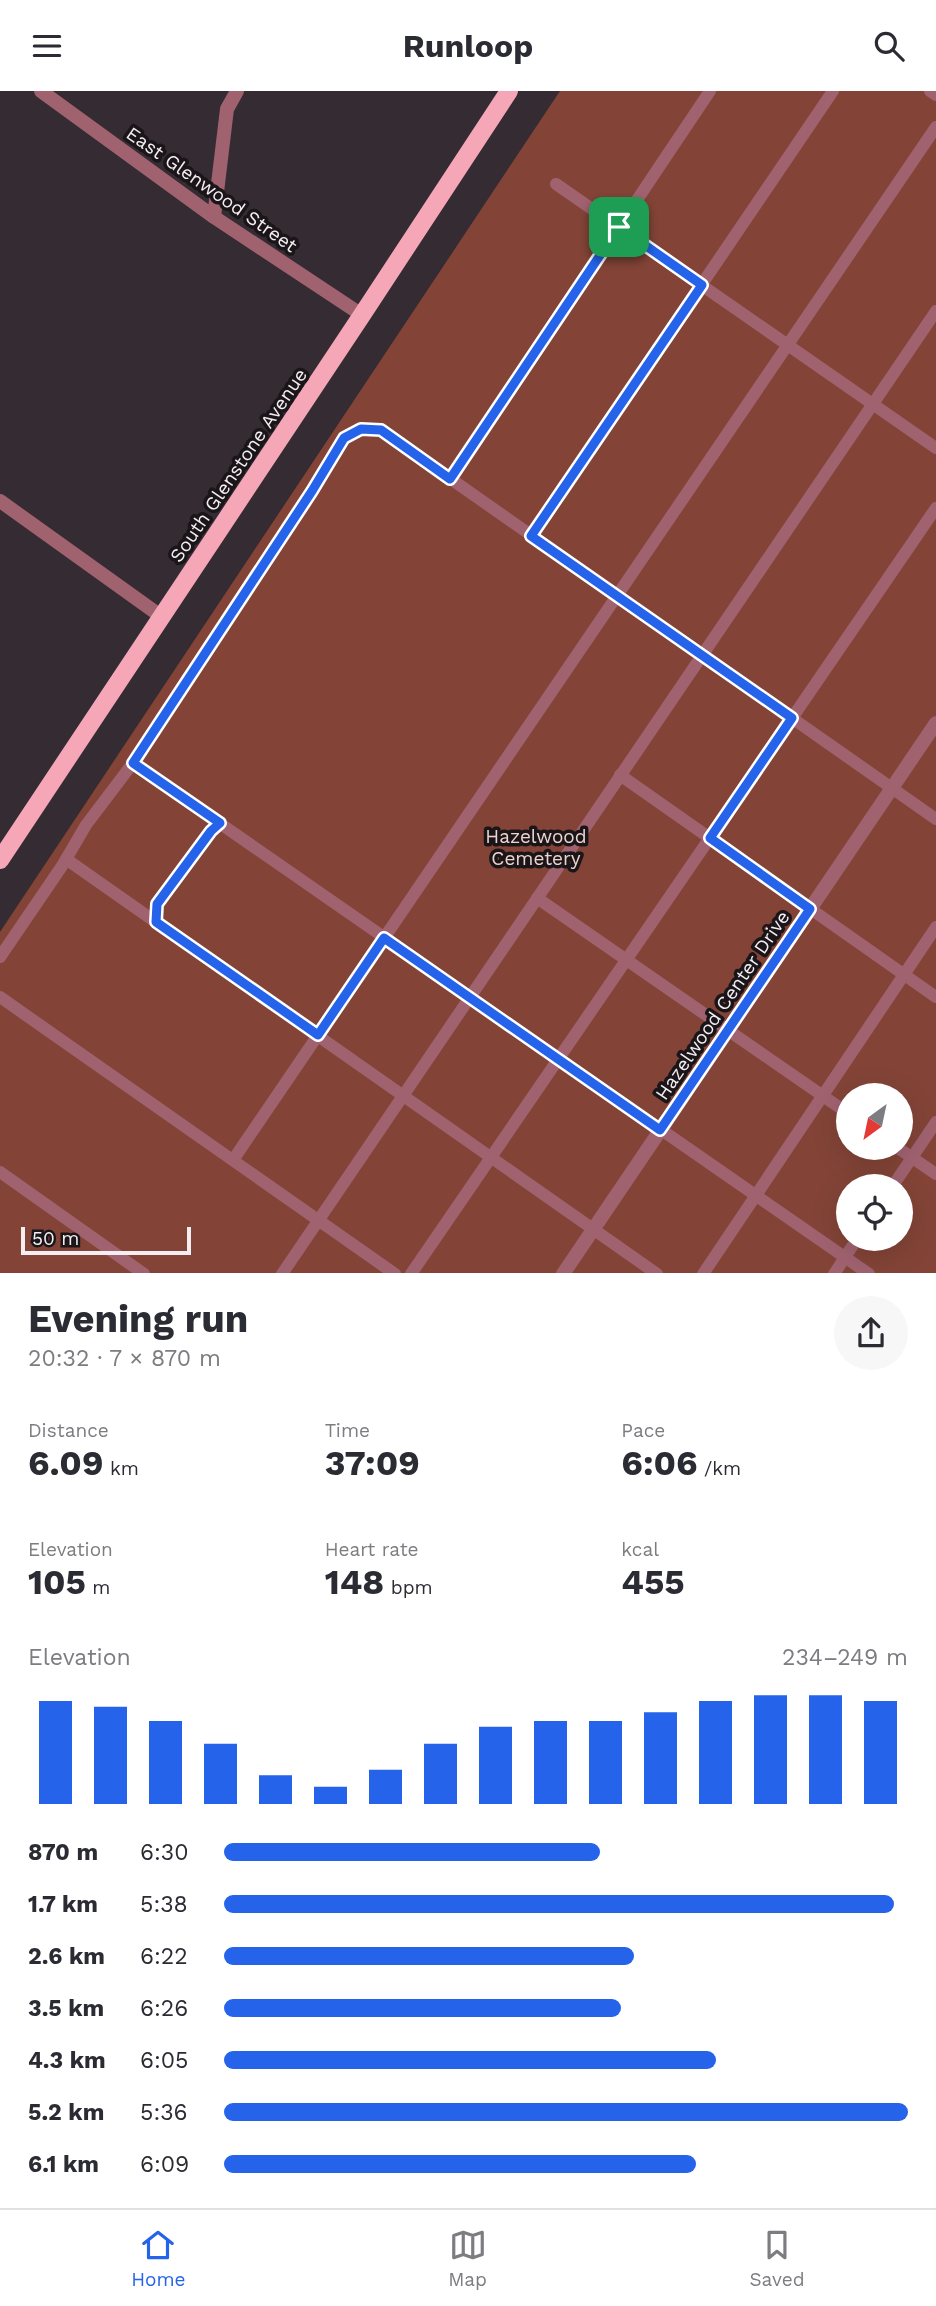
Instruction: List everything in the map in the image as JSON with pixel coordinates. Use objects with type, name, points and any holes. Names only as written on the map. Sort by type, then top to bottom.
[{"type":"main road","name":"South Glenstone Avenue","points":[[0,860],[509,91]]},
{"type":"street","name":"East Glenwood Street","points":[[41,91],[214,217],[362,315]]},
{"type":"street","points":[[214,217],[227,109],[237,91]]},
{"type":"street","points":[[0,501],[162,617]]},
{"type":"street","name":"Hazelwood Center Drive","points":[[563,1273],[936,723]]},
{"type":"lane","points":[[450,479],[710,91]]},
{"type":"lane","points":[[531,536],[833,91]]},
{"type":"lane","points":[[930,91],[936,95]]},
{"type":"lane","points":[[233,1160],[936,127]]},
{"type":"lane","points":[[556,184],[936,448]]},
{"type":"lane","points":[[282,1273],[936,311]]},
{"type":"lane","points":[[0,957],[86,825],[133,763],[344,438],[361,429],[381,430],[936,819]]},
{"type":"lane","points":[[411,1273],[936,508]]},
{"type":"lane","points":[[133,763],[869,1273]]},
{"type":"lane","points":[[620,775],[936,997]]},
{"type":"lane","points":[[156,922],[157,904],[211,831],[220,823]]},
{"type":"lane","points":[[66,859],[657,1273]]},
{"type":"lane","points":[[537,898],[836,1104]]},
{"type":"lane","points":[[702,1273],[936,927]]},
{"type":"lane","points":[[0,997],[395,1273]]},
{"type":"lane","points":[[914,1154],[936,1122]]},
{"type":"lane","points":[[914,1158],[936,1174]]},
{"type":"lane","points":[[0,1172],[144,1273]]},
{"type":"lane","points":[[834,1273],[849,1251]]},
{"type":"green space","name":"Hazelwood Cemetery","points":[[560,91],[936,91],[936,1273],[0,1273],[0,932]]},
{"type":"route","points":[[619,227],[702,285],[531,536],[792,718],[710,838],[810,909],[660,1130],[384,938],[318,1035],[156,922],[157,904],[211,831],[220,823],[133,763],[344,438],[361,429],[381,430],[450,479],[619,227]]}]
